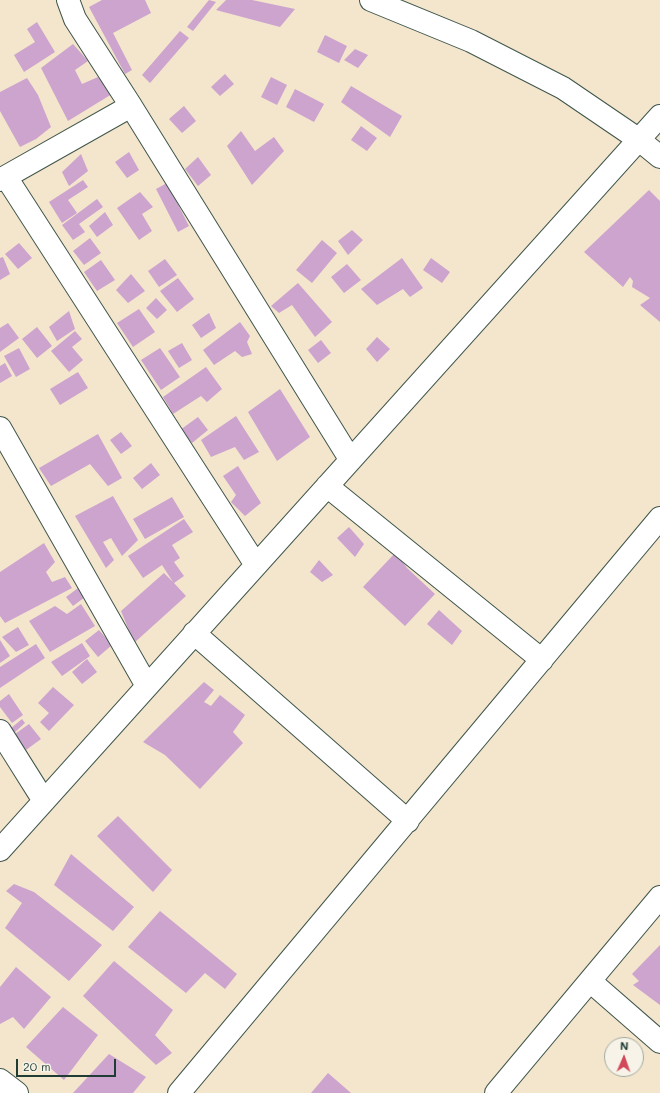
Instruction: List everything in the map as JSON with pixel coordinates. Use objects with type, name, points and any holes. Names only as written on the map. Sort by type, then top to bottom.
[{"type":"street","points":[[68,0],[75,19],[131,106],[350,459]]},
{"type":"street","points":[[371,0],[471,41],[563,88],[638,139],[660,157]]},
{"type":"street","points":[[131,106],[3,179],[256,565]]},
{"type":"street","points":[[0,850],[194,632],[660,116]]},
{"type":"street","points":[[0,428],[147,686]]},
{"type":"street","points":[[327,486],[542,660]]},
{"type":"street","points":[[179,1093],[542,660],[657,529]]},
{"type":"street","points":[[194,632],[408,821]]},
{"type":"street","points":[[0,731],[44,801]]},
{"type":"street","points":[[496,1093],[660,897]]},
{"type":"street","points":[[590,981],[660,1042]]},
{"type":"street","points":[[0,1080],[17,1093]]},
{"type":"building","points":[[102,0],[145,0],[151,13],[113,33],[132,70],[125,74],[89,7]]},
{"type":"building","points":[[209,0],[216,2],[193,31],[187,27]]},
{"type":"building","points":[[226,0],[252,0],[295,9],[280,27],[216,10]]},
{"type":"building","points":[[37,22],[55,52],[24,72],[14,55],[35,42],[27,29]]},
{"type":"building","points":[[180,31],[189,38],[150,83],[142,75]]},
{"type":"building","points":[[325,35],[347,46],[339,63],[317,52]]},
{"type":"building","points":[[73,44],[88,61],[75,70],[82,84],[98,77],[112,94],[68,121],[41,68]]},
{"type":"building","points":[[355,49],[368,55],[358,68],[344,60]]},
{"type":"building","points":[[225,74],[234,84],[220,96],[211,87]]},
{"type":"building","points":[[271,77],[287,85],[277,105],[261,97]]},
{"type":"building","points":[[27,78],[38,95],[51,127],[36,139],[20,147],[0,111],[0,92]]},
{"type":"building","points":[[351,86],[402,116],[390,137],[341,102]]},
{"type":"building","points":[[295,89],[324,104],[314,122],[286,107]]},
{"type":"building","points":[[184,106],[196,121],[182,133],[169,119]]},
{"type":"building","points":[[361,126],[377,138],[367,151],[351,140]]},
{"type":"building","points":[[241,131],[255,151],[274,137],[284,151],[252,185],[227,146]]},
{"type":"building","points":[[129,152],[139,170],[127,178],[115,162]]},
{"type":"building","points":[[81,154],[88,171],[69,186],[62,172]]},
{"type":"building","points":[[198,157],[211,175],[198,186],[185,169]]},
{"type":"building","points":[[83,180],[88,187],[68,200],[77,213],[62,223],[49,202]]},
{"type":"building","points":[[167,183],[189,226],[178,232],[156,189]]},
{"type":"building","points":[[649,190],[660,201],[660,322],[640,305],[650,298],[632,287],[633,281],[630,277],[623,287],[584,252]]},
{"type":"building","points":[[140,192],[153,207],[142,214],[152,231],[139,240],[117,208]]},
{"type":"building","points":[[97,199],[103,207],[79,224],[85,232],[73,240],[62,225]]},
{"type":"building","points":[[105,212],[113,225],[97,237],[89,226]]},
{"type":"building","points":[[352,230],[363,240],[348,255],[338,241]]},
{"type":"building","points":[[90,238],[101,253],[84,265],[73,251]]},
{"type":"building","points":[[322,240],[337,253],[312,283],[296,270]]},
{"type":"building","points":[[19,243],[32,258],[18,269],[5,254]]},
{"type":"building","points":[[3,257],[10,274],[0,280],[0,258]]},
{"type":"building","points":[[402,258],[423,288],[410,297],[403,289],[377,305],[361,289]]},
{"type":"building","points":[[431,258],[450,272],[442,283],[423,270]]},
{"type":"building","points":[[165,259],[177,275],[159,287],[148,271]]},
{"type":"building","points":[[101,260],[115,280],[97,291],[84,272]]},
{"type":"building","points":[[347,264],[361,280],[344,293],[331,277]]},
{"type":"building","points":[[131,274],[145,291],[128,303],[116,290]]},
{"type":"building","points":[[178,278],[194,299],[177,312],[160,291]]},
{"type":"building","points":[[298,283],[332,322],[315,337],[292,305],[279,313],[271,306]]},
{"type":"building","points":[[156,298],[167,310],[157,319],[146,308]]},
{"type":"building","points":[[139,309],[155,332],[133,347],[117,323]]},
{"type":"building","points":[[69,311],[75,329],[57,341],[49,327]]},
{"type":"building","points":[[209,313],[216,328],[201,338],[192,325]]},
{"type":"building","points":[[240,322],[250,336],[247,342],[252,354],[242,357],[235,351],[214,365],[203,350]]},
{"type":"building","points":[[8,323],[19,338],[0,352],[0,328]]},
{"type":"building","points":[[37,327],[52,346],[37,358],[22,339]]},
{"type":"building","points":[[75,331],[82,339],[72,347],[83,360],[69,372],[51,351]]},
{"type":"building","points":[[377,337],[390,349],[377,362],[366,349]]},
{"type":"building","points":[[321,340],[331,353],[318,363],[308,350]]},
{"type":"building","points":[[182,343],[192,360],[179,368],[168,351]]},
{"type":"building","points":[[19,348],[30,369],[16,377],[4,356]]},
{"type":"building","points":[[160,348],[180,377],[161,390],[141,360]]},
{"type":"building","points":[[5,363],[12,376],[0,383],[0,366]]},
{"type":"building","points":[[206,367],[222,389],[207,402],[201,396],[173,414],[163,397]]},
{"type":"building","points":[[78,372],[88,388],[60,405],[50,389]]},
{"type":"building","points":[[280,389],[310,437],[277,461],[248,412]]},
{"type":"building","points":[[236,416],[259,452],[244,460],[235,447],[211,457],[201,440]]},
{"type":"building","points":[[198,417],[208,430],[192,443],[180,430]]},
{"type":"building","points":[[121,432],[132,446],[121,454],[110,440]]},
{"type":"building","points":[[98,434],[122,478],[108,486],[90,464],[51,486],[39,468]]},
{"type":"building","points":[[151,463],[160,475],[142,489],[133,478]]},
{"type":"building","points":[[238,466],[261,503],[245,516],[231,502],[236,495],[223,476]]},
{"type":"building","points":[[113,496],[138,540],[122,556],[111,538],[103,542],[114,560],[106,568],[75,516]]},
{"type":"building","points":[[172,497],[184,517],[145,539],[133,519]]},
{"type":"building","points":[[184,519],[193,532],[172,545],[180,558],[174,562],[184,576],[174,583],[186,596],[134,643],[121,611],[164,573],[173,582],[162,565],[143,578],[128,556]]},
{"type":"building","points":[[349,527],[364,544],[355,557],[337,538]]},
{"type":"building","points":[[44,543],[55,562],[46,572],[52,582],[65,577],[72,588],[5,623],[0,616],[0,572]]},
{"type":"building","points":[[396,552],[407,568],[435,594],[405,626],[363,587]]},
{"type":"building","points":[[319,560],[333,575],[322,582],[310,572]]},
{"type":"building","points":[[78,588],[85,597],[73,606],[66,597]]},
{"type":"building","points":[[81,604],[95,626],[50,652],[29,621],[55,606],[67,614]]},
{"type":"building","points":[[439,610],[462,631],[452,645],[427,624]]},
{"type":"building","points":[[18,627],[29,645],[16,652],[2,637]]},
{"type":"building","points":[[99,630],[112,645],[98,657],[85,641]]},
{"type":"building","points":[[0,640],[10,656],[0,663]]},
{"type":"building","points":[[82,643],[90,656],[62,676],[51,662]]},
{"type":"building","points":[[36,644],[45,658],[0,688],[0,667]]},
{"type":"building","points":[[87,659],[97,672],[82,684],[72,672]]},
{"type":"building","points":[[204,682],[214,690],[204,702],[211,706],[220,695],[245,715],[233,732],[243,743],[200,789],[165,755],[143,742]]},
{"type":"building","points":[[53,687],[74,705],[49,731],[40,722],[49,713],[38,703]]},
{"type":"building","points":[[9,694],[23,715],[12,723],[0,707],[0,701]]},
{"type":"building","points":[[22,719],[25,723],[14,733],[10,729]]},
{"type":"building","points":[[29,724],[41,739],[26,750],[15,734]]},
{"type":"building","points":[[118,816],[172,870],[153,892],[97,836]]},
{"type":"building","points":[[71,854],[134,907],[113,931],[54,885]]},
{"type":"building","points":[[14,884],[34,892],[102,945],[69,981],[5,928],[22,903],[6,891]]},
{"type":"building","points":[[160,911],[237,974],[225,989],[205,973],[186,993],[128,947]]},
{"type":"building","points":[[660,945],[660,1005],[633,985],[639,981],[632,974]]},
{"type":"building","points":[[114,961],[173,1010],[155,1035],[172,1053],[156,1065],[83,996]]},
{"type":"building","points":[[16,967],[51,997],[24,1029],[13,1017],[0,1024],[0,987]]},
{"type":"building","points":[[63,1007],[98,1035],[64,1080],[26,1047]]},
{"type":"building","points":[[109,1054],[146,1077],[133,1093],[73,1093]]},
{"type":"building","points":[[328,1073],[351,1093],[311,1093]]}]
